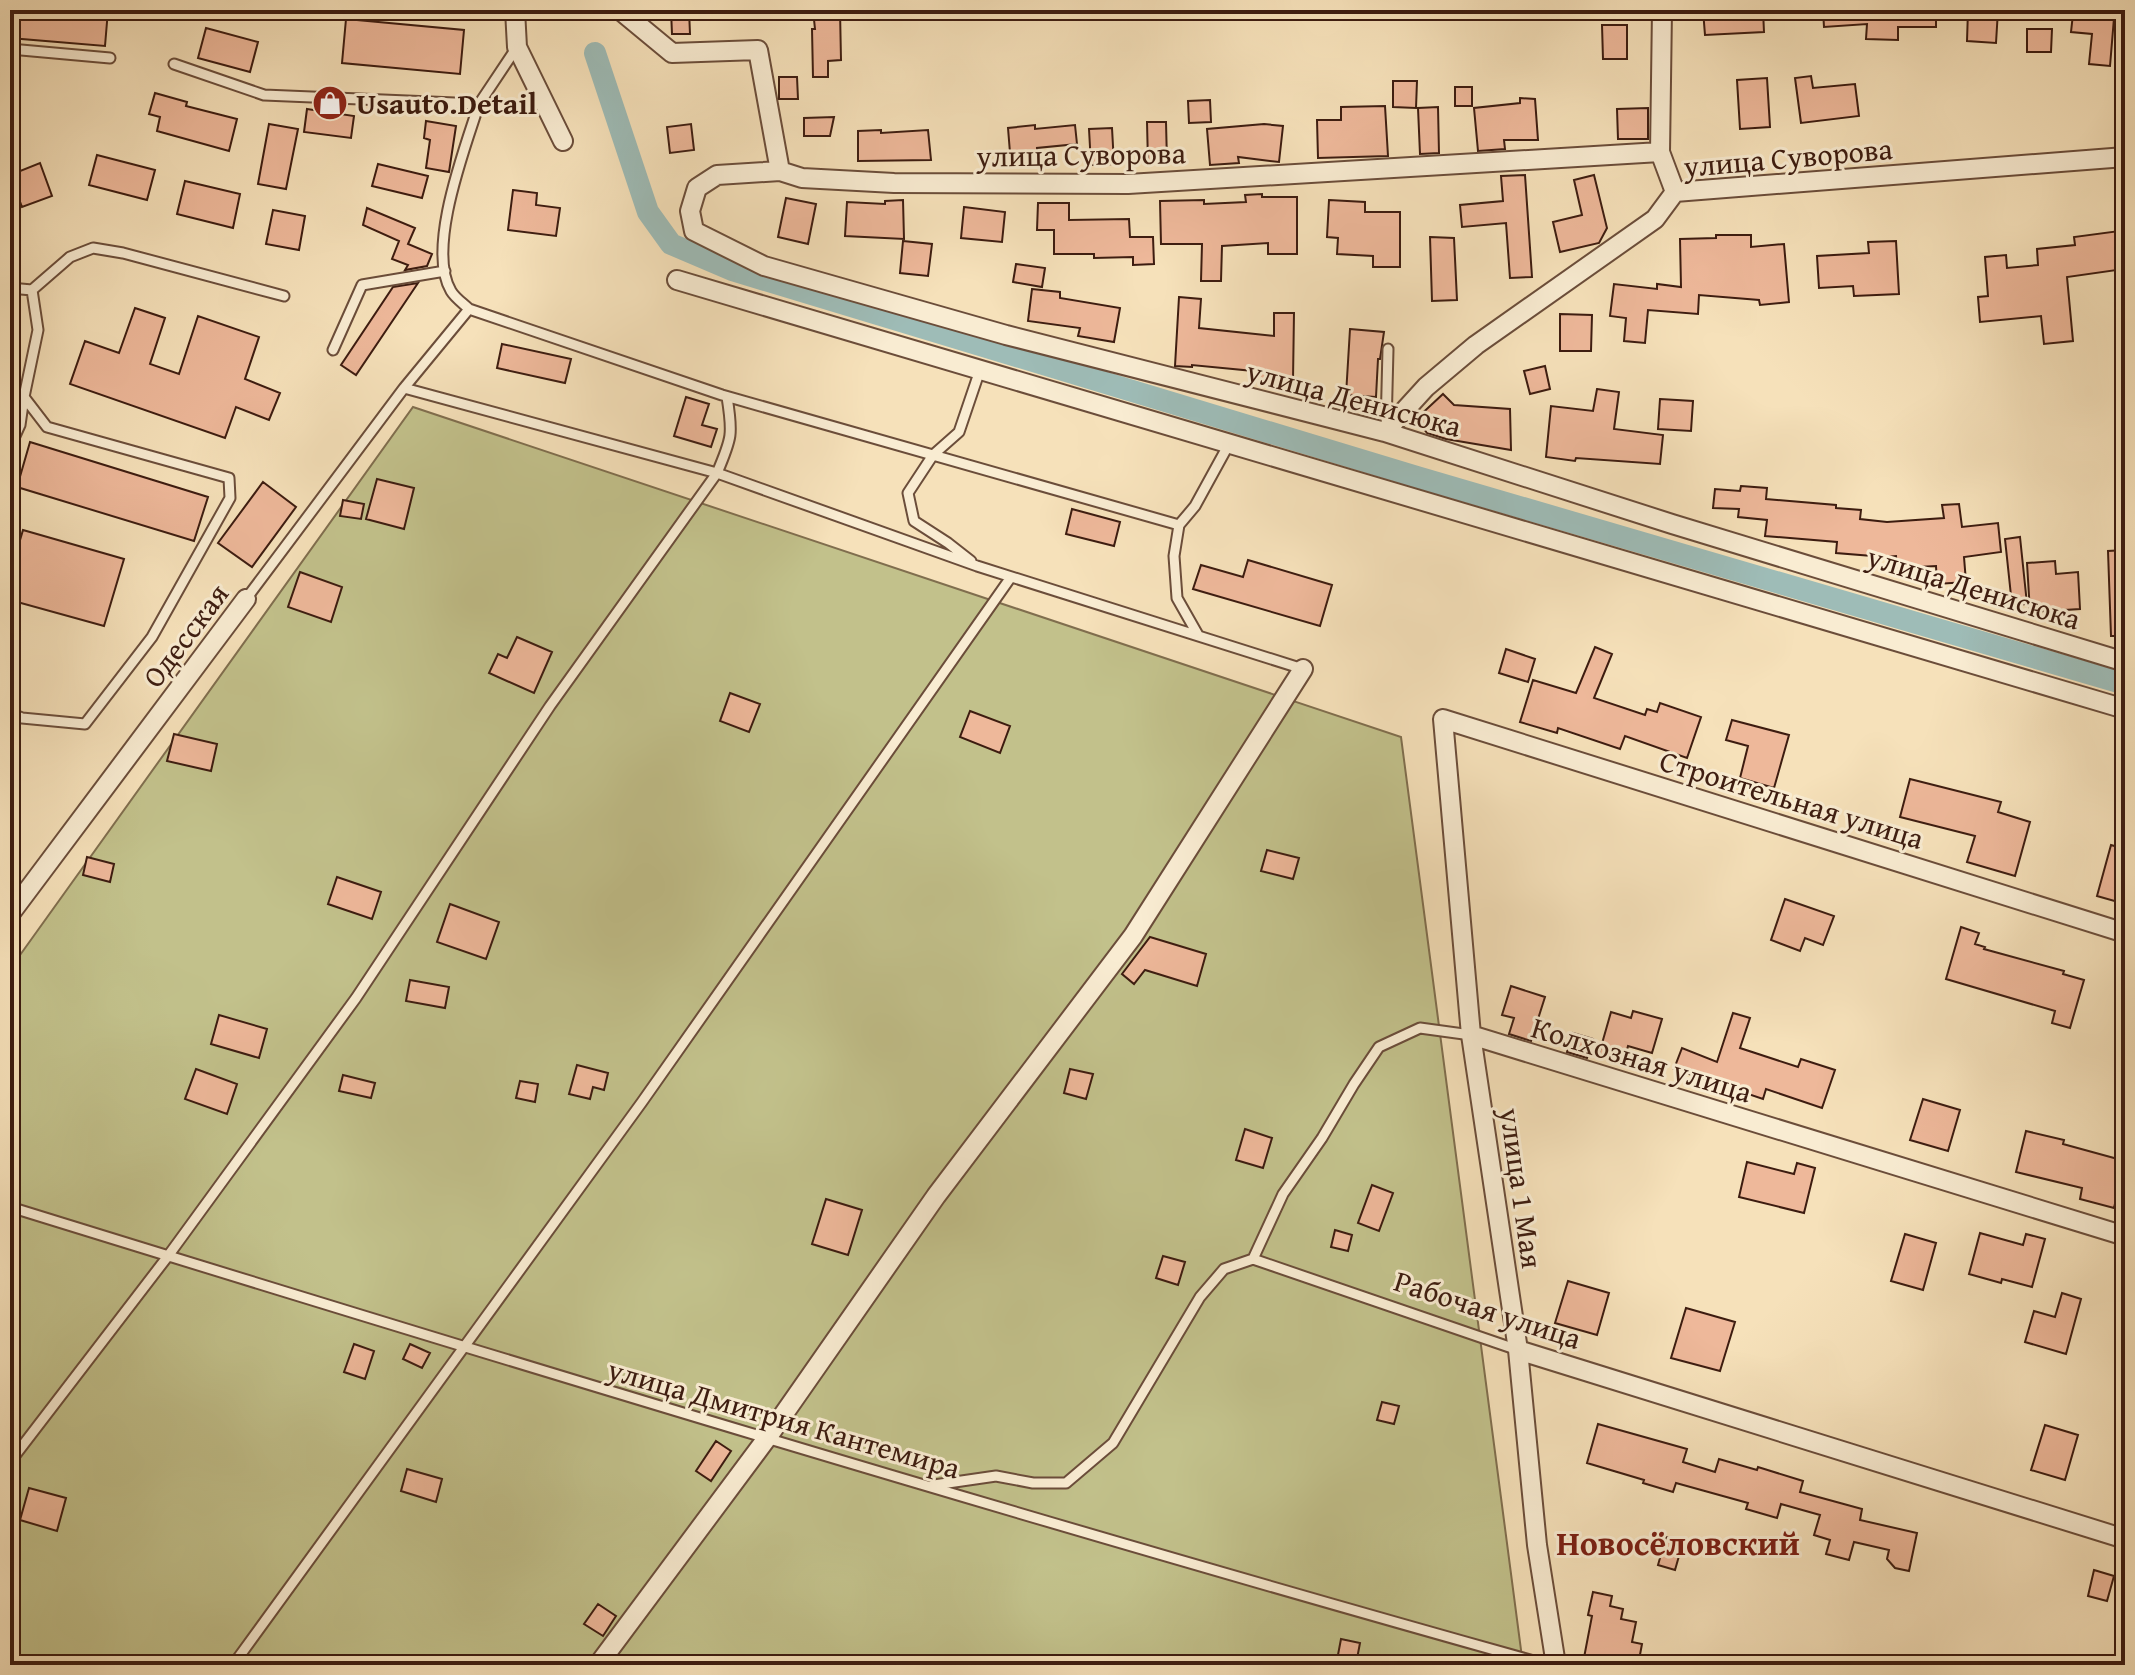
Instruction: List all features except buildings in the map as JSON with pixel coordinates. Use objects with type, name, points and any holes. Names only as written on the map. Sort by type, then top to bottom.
[{"type":"street","points":[[620,10],[672,53],[758,50],[780,171]]},
{"type":"street","points":[[1662,10],[1660,152],[1675,192]]},
{"type":"street","points":[[522,13],[517,47],[563,141]]},
{"type":"street","name":"улица Суворова","points":[[780,171],[802,178],[894,183],[1128,184],[1660,152]]},
{"type":"street","name":"улица Суворова","points":[[1385,432],[1436,378],[1476,345],[1655,219],[1675,192],[2125,157]]},
{"type":"street","name":"улица Денисюка","points":[[780,171],[717,175],[697,188],[690,211],[694,231],[764,266],[1006,335],[1385,432],[1672,524],[2125,662]]},
{"type":"street","points":[[677,280],[2125,709]]},
{"type":"street","name":"Одесская","points":[[10,914],[246,599]]},
{"type":"street","points":[[598,1665],[767,1438],[936,1196],[1133,936],[1303,669]]},
{"type":"street","name":"Строительная улица","points":[[1443,719],[2125,933]]},
{"type":"street","name":"улица 1 Мая","points":[[1443,719],[1471,1035],[1518,1350],[1537,1545],[1556,1665]]},
{"type":"street","name":"Колхозная улица","points":[[1471,1035],[2125,1236]]},
{"type":"street","name":"Рабочая улица","points":[[1518,1350],[2125,1539]]},
{"type":"lane","points":[[517,47],[479,104],[450,197],[442,260],[451,291],[469,309],[727,397],[1179,525]]},
{"type":"lane","points":[[10,49],[110,58]]},
{"type":"lane","points":[[174,64],[264,95],[479,104]]},
{"type":"lane","points":[[10,288],[32,290],[70,257],[93,248],[123,253],[284,296]]},
{"type":"lane","points":[[333,350],[362,285],[445,271]]},
{"type":"lane","points":[[10,447],[20,425],[38,330],[32,290]]},
{"type":"lane","name":"Одесская","points":[[246,599],[404,388],[469,309]]},
{"type":"lane","points":[[1385,432],[1388,349]]},
{"type":"lane","points":[[977,566],[914,521],[908,493],[933,455],[959,432],[980,370]]},
{"type":"lane","points":[[404,388],[717,473],[977,566],[1303,669]]},
{"type":"lane","points":[[10,713],[22,718],[85,724],[152,637],[230,498],[229,478],[47,427],[24,397]]},
{"type":"lane","points":[[10,1462],[168,1256],[356,998],[550,706],[717,473],[730,444],[732,428],[727,397]]},
{"type":"lane","points":[[1198,636],[1177,598],[1174,556],[1179,525],[1195,506],[1229,444]]},
{"type":"lane","points":[[233,1665],[642,1102],[1011,577]]},
{"type":"lane","name":"Колхозная улица","points":[[1253,1259],[1283,1194],[1379,1047],[1420,1028],[1471,1035]]},
{"type":"lane","name":"улица Дмитрия Кантемира","points":[[10,1207],[928,1486],[1548,1665]]},
{"type":"lane","points":[[928,1486],[996,1476],[1033,1483],[1066,1483],[1113,1443],[1200,1297],[1224,1269],[1253,1259]]},
{"type":"lane","name":"Рабочая улица","points":[[1253,1259],[1518,1350]]},
{"type":"shaded area","points":[[413,407],[1401,737],[1523,1665],[10,1665],[10,969]]},
{"type":"waterway","points":[[595,53],[648,212],[671,244],[732,270],[1417,477],[2125,684]]},
{"type":"place","name":"Usauto.Detail","points":[[330,103]]},
{"type":"district","name":"Новосёловский","points":[[1678,1542]]}]
